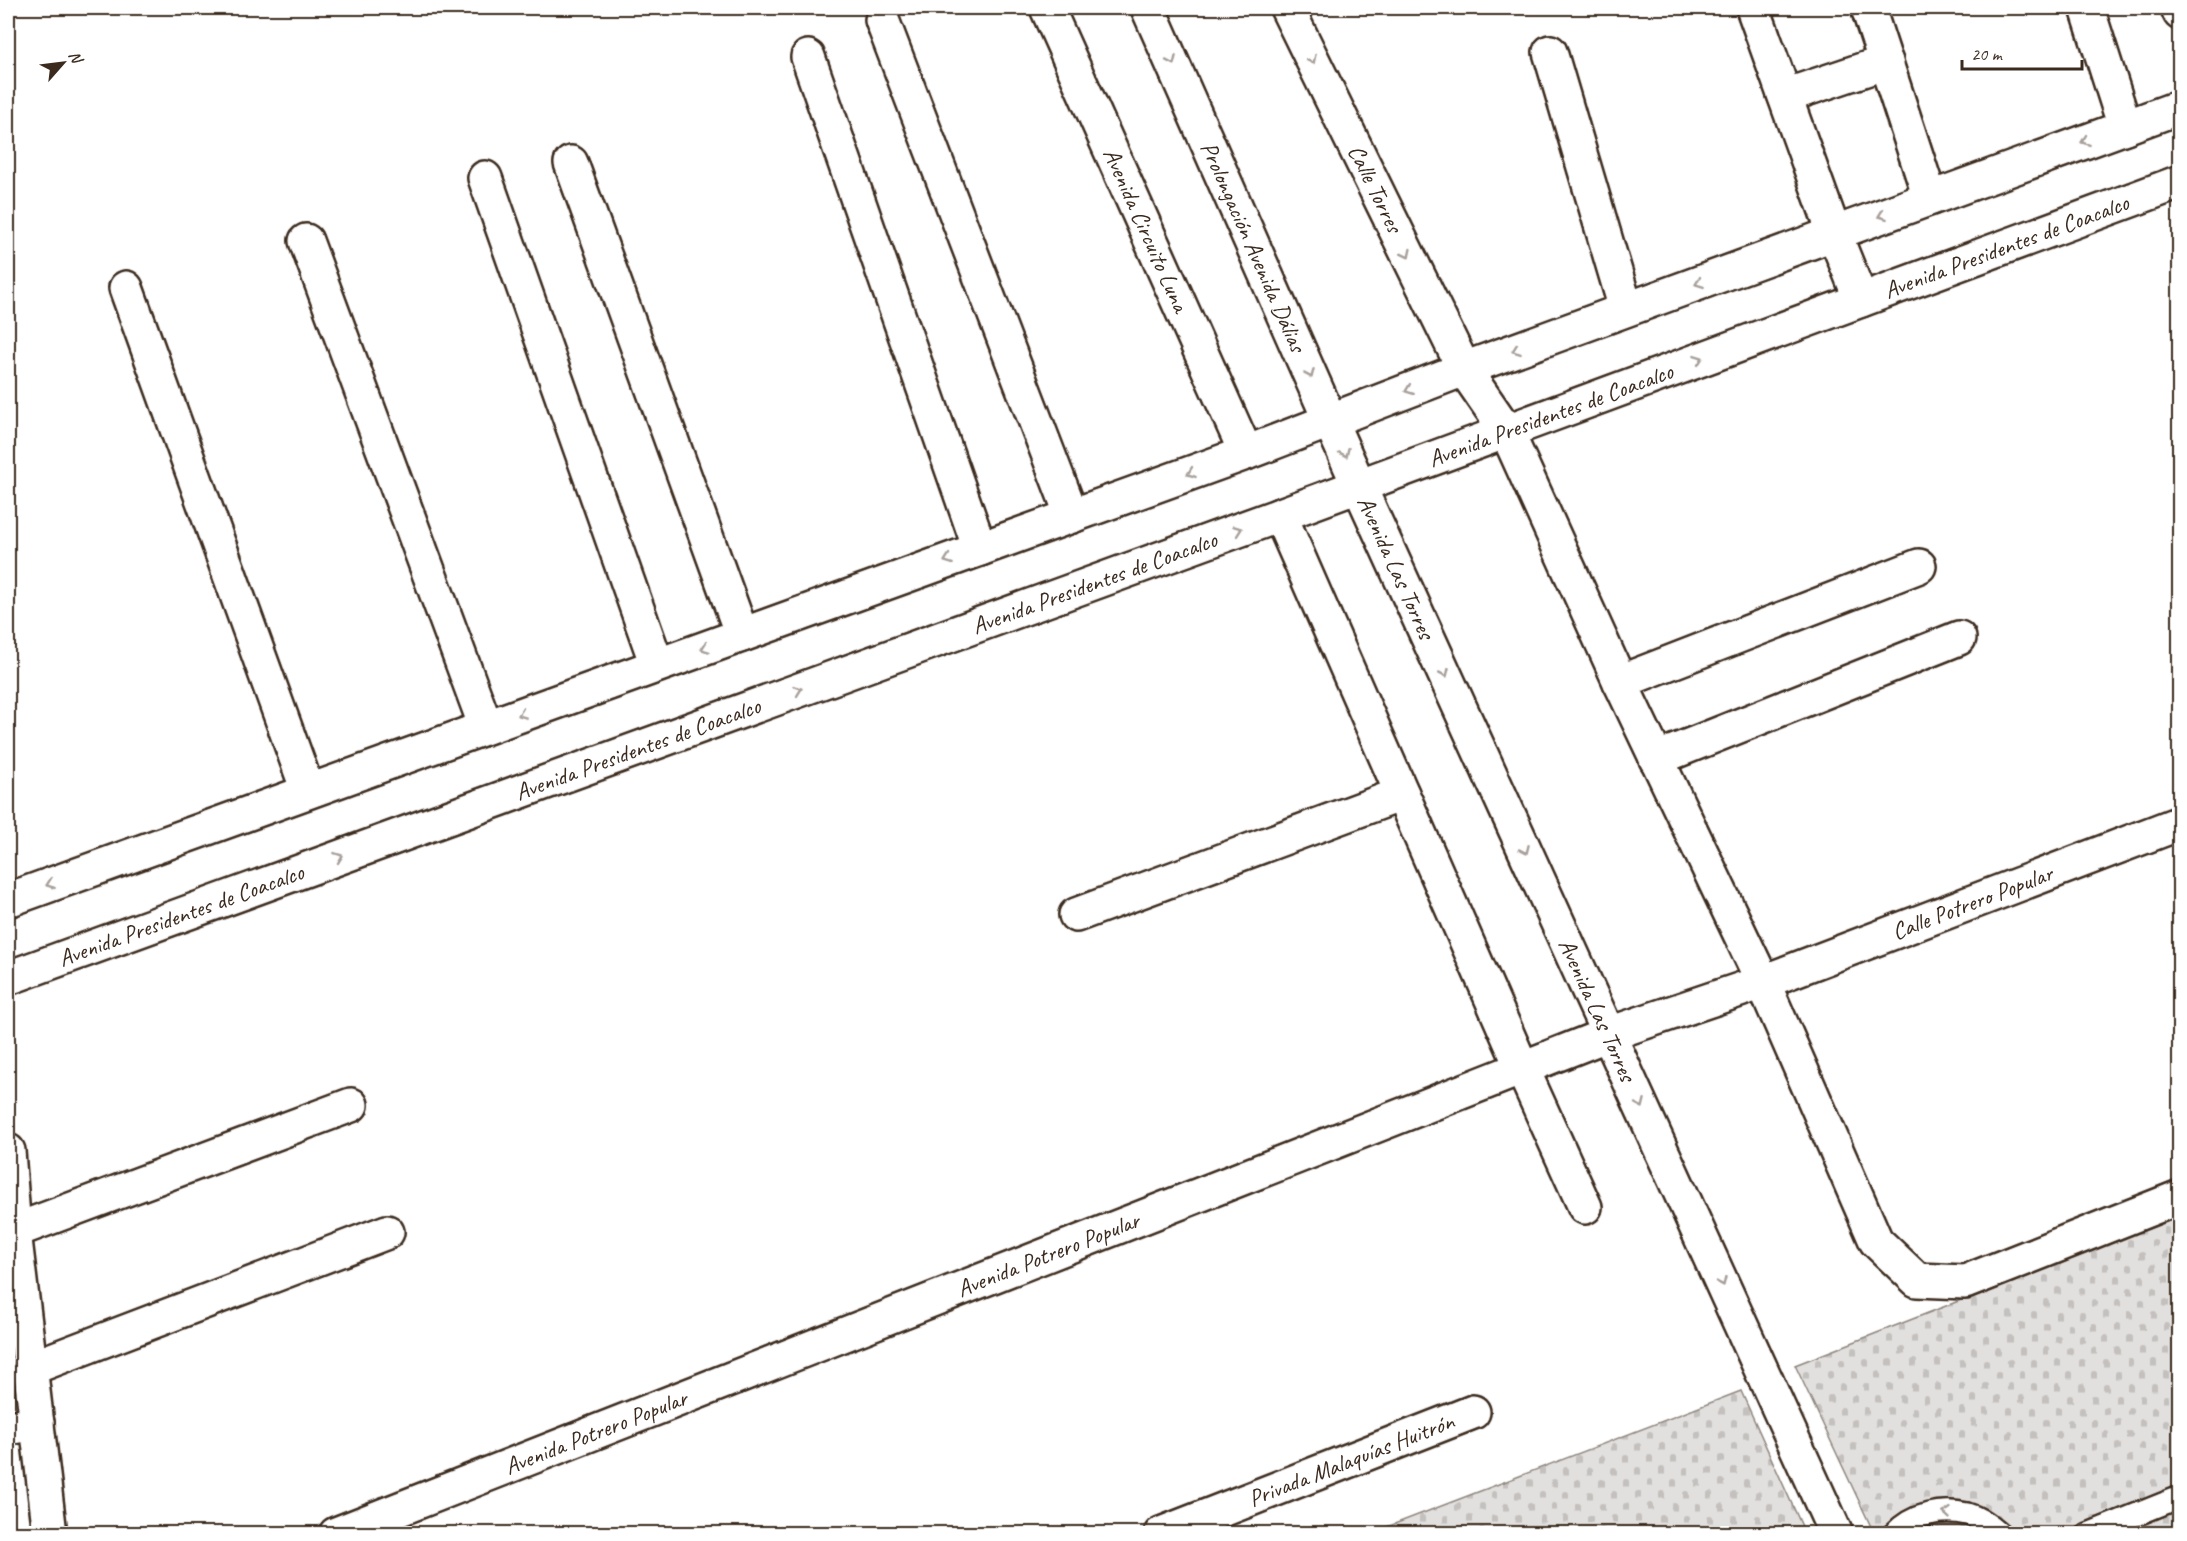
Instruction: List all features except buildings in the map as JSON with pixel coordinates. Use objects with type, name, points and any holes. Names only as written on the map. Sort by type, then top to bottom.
[{"type":"street","name":"Avenida Circuito Luna","points":[[1047,8],[1246,453]]},
{"type":"street","name":"Prolongación Avenida Dálias","points":[[1148,8],[1359,486]]},
{"type":"street","name":"Calle Torres","points":[[1287,8],[1464,369],[1506,430],[1620,682],[1763,982],[1876,1241],[1917,1280],[1965,1282],[2180,1197]]},
{"type":"street","points":[[1753,8],[1834,233],[1861,300]]},
{"type":"street","points":[[1868,8],[1930,198]]},
{"type":"street","points":[[2087,8],[2125,127]]},
{"type":"street","points":[[2178,8],[2180,13]]},
{"type":"street","points":[[882,20],[1072,516]]},
{"type":"street","points":[[1550,52],[1626,309]]},
{"type":"street","points":[[808,57],[980,549]]},
{"type":"street","points":[[1785,96],[1886,62]]},
{"type":"street","points":[[8,900],[1246,453],[1464,369],[2180,107]]},
{"type":"street","points":[[571,163],[742,635]]},
{"type":"street","points":[[485,178],[657,665]]},
{"type":"street","name":"Avenida Presidentes de Coacalco","points":[[8,978],[1280,515],[2180,182]]},
{"type":"street","points":[[306,241],[486,727]]},
{"type":"street","points":[[126,288],[308,791]]},
{"type":"street","name":"Avenida Las Torres","points":[[1359,486],[1836,1533]]},
{"type":"street","points":[[1280,515],[1521,1068],[1586,1207]]},
{"type":"street","points":[[1620,682],[1919,566]]},
{"type":"street","points":[[1656,759],[1959,638]]},
{"type":"street","points":[[1076,915],[1402,794]]},
{"type":"street","name":"Calle Potrero Popular","points":[[1763,982],[2180,823]]},
{"type":"street","name":"Avenida Potrero Popular","points":[[336,1533],[1609,1034],[1763,982]]},
{"type":"street","points":[[14,1231],[351,1105]]},
{"type":"street","points":[[8,1151],[14,1231],[32,1368],[22,1426],[50,1533]]},
{"type":"street","points":[[32,1368],[387,1232]]},
{"type":"street","name":"Privada Malaquías Huitrón","points":[[1161,1533],[1473,1412]]},
{"type":"lane","points":[[2088,1533],[2180,1497]]},
{"type":"lane","points":[[1894,1533],[1902,1524],[1934,1512],[1969,1514],[2000,1533]]},
{"type":"green space","points":[[2179,1215],[2179,1533],[1874,1533],[1795,1365]]},
{"type":"green space","points":[[1741,1391],[1805,1533],[1371,1533]]}]
